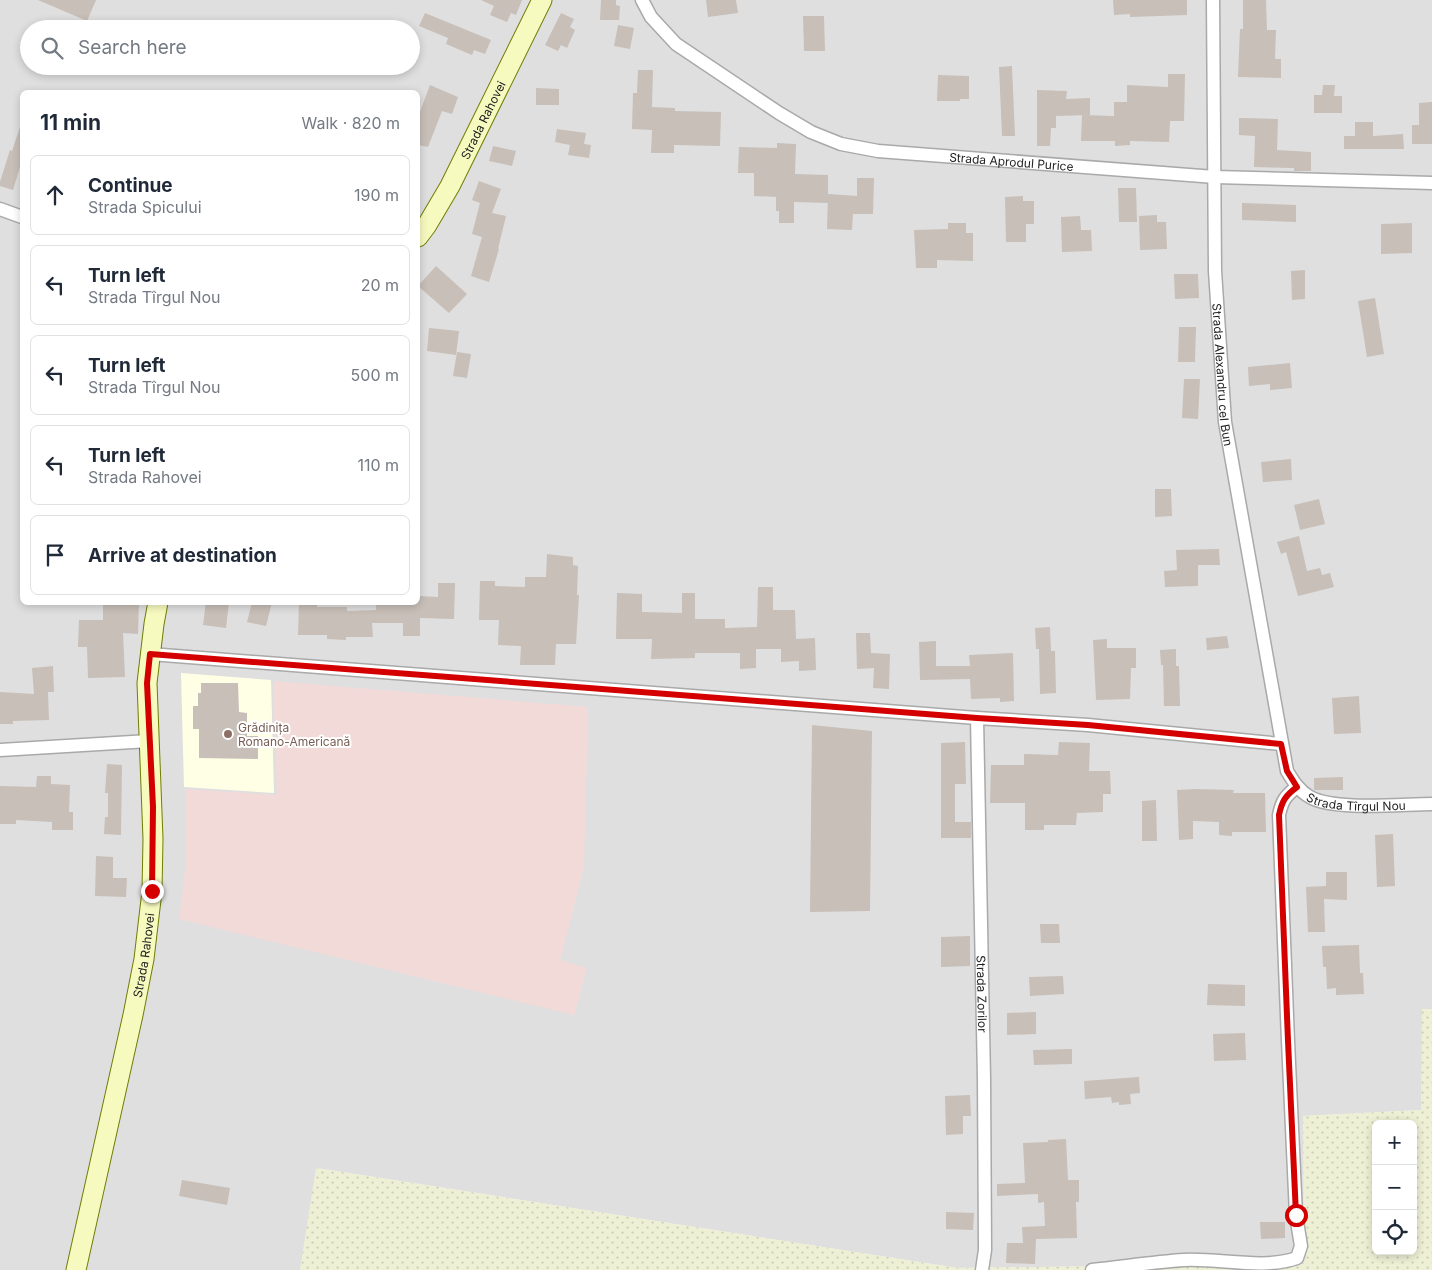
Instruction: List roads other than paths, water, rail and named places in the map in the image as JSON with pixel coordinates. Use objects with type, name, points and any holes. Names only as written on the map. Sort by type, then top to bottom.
[{"type":"main road","name":"Strada Rahovei","points":[[420,235],[428,225],[450,186],[542,0]]},
{"type":"main road","name":"Strada Rahovei","points":[[76,1270],[144,959],[152,891],[153,839],[147,683],[158,605]]},
{"type":"street","name":"Strada Aprodul Purice","points":[[642,0],[651,17],[676,44],[787,118],[811,132],[841,144],[888,152],[1215,177],[1432,182]]},
{"type":"street","name":"Strada Alexandru cel Bun","points":[[1213,0],[1215,271],[1225,422],[1281,744]]},
{"type":"street","points":[[0,209],[20,216]]},
{"type":"street","points":[[150,654],[1088,725],[1281,744]]},
{"type":"street","name":"Strada Zorilor","points":[[977,718],[984,1079],[985,1250],[982,1270]]},
{"type":"street","points":[[0,750],[149,741]]},
{"type":"street","name":"Strada Tîrgul Nou","points":[[1281,744],[1287,771],[1297,787],[1308,797],[1322,802],[1343,805],[1432,804]]},
{"type":"street","points":[[1092,1270],[1185,1260],[1266,1265],[1286,1263],[1297,1258],[1301,1246],[1296,1215],[1279,815],[1282,802],[1288,793],[1297,787]]},
{"type":"place","name":"Grădinița Romano-Americană","points":[[228,734]]}]
